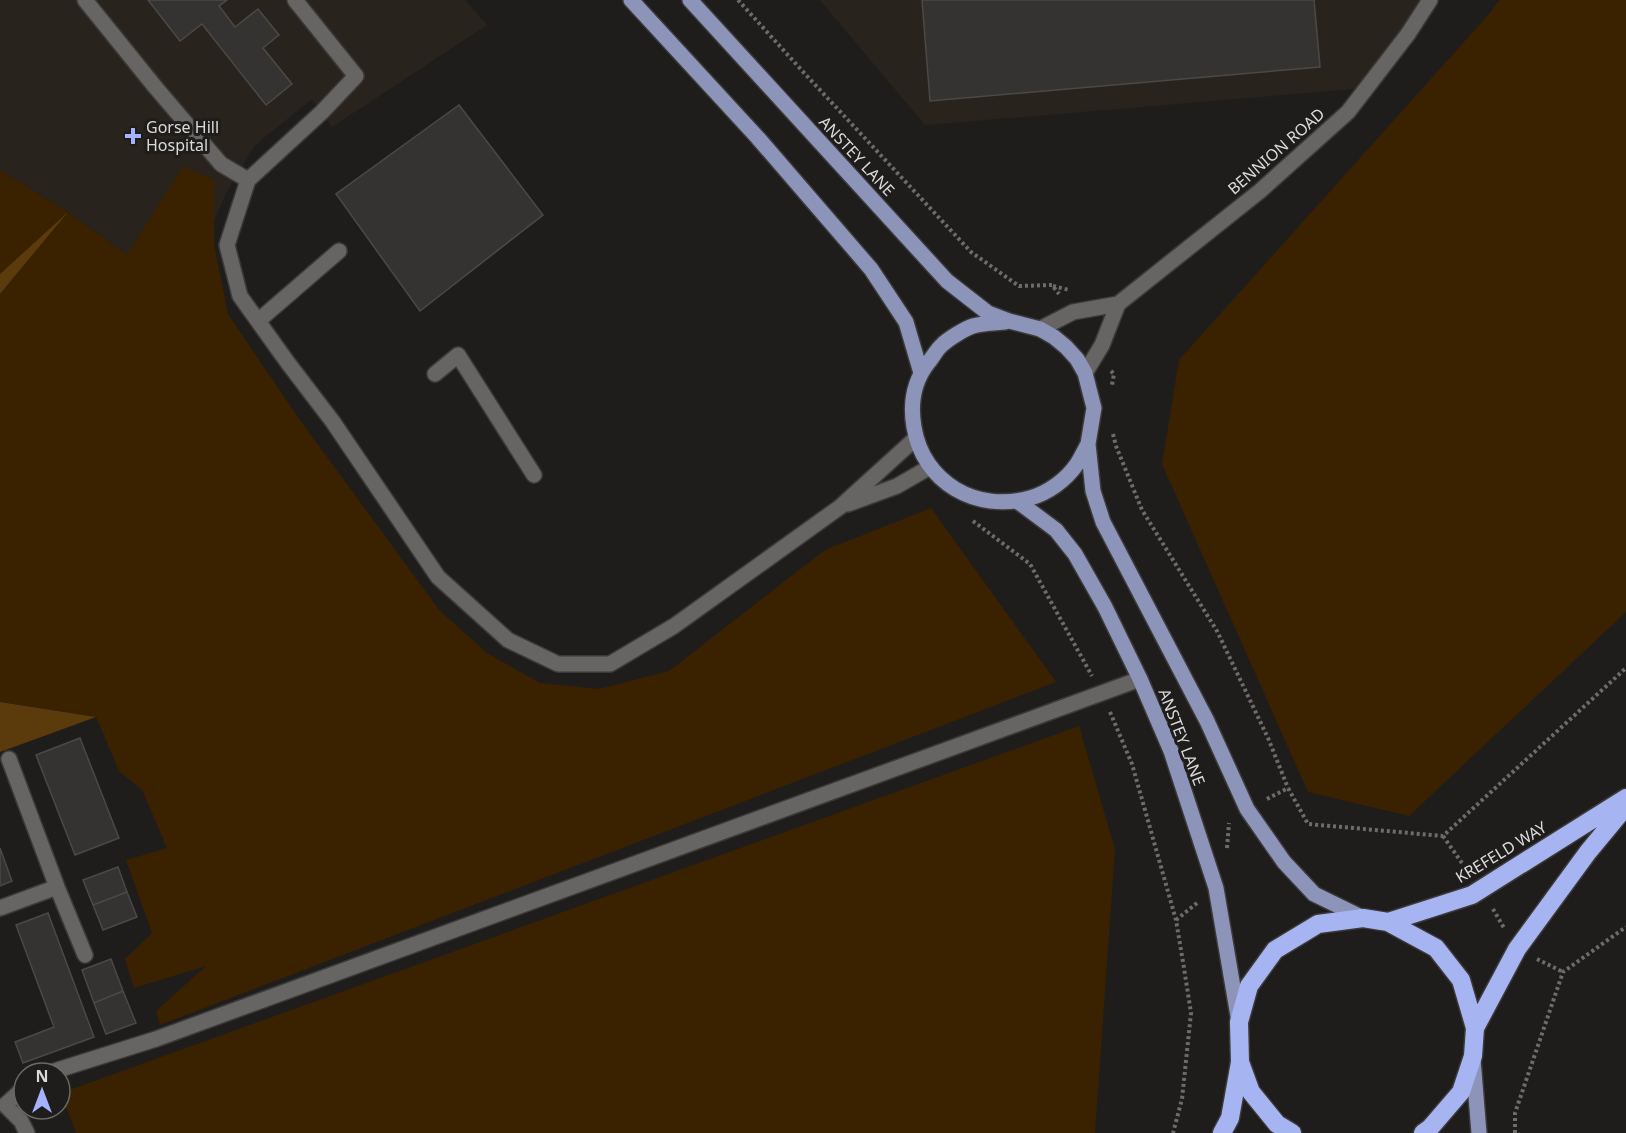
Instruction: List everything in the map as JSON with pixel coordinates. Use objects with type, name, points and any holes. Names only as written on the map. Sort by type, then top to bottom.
[{"type":"highway","name":"KREFELD WAY","points":[[1388,922],[1472,895],[1626,798]]},
{"type":"highway","points":[[1475,1028],[1517,949],[1588,852],[1626,806]]},
{"type":"highway","points":[[1222,1133],[1230,1118],[1240,1062],[1239,1022],[1249,986],[1275,950],[1318,924],[1363,918],[1388,922],[1436,948],[1461,980],[1475,1028],[1473,1056],[1461,1092],[1423,1133]]},
{"type":"highway","points":[[1240,1062],[1251,1092],[1277,1124],[1292,1133]]},
{"type":"main road","points":[[631,0],[758,138],[871,269],[906,322],[921,373]]},
{"type":"main road","name":"ANSTEY LANE","points":[[690,0],[947,281],[988,314],[1040,329],[1054,337],[1077,359],[1085,373],[1094,408],[1088,444],[1093,491],[1103,522],[1207,721],[1247,809],[1284,862],[1314,894],[1363,918]]},
{"type":"main road","name":"ANSTEY LANE","points":[[1009,321],[973,326],[942,344],[921,373],[914,394],[912,416],[916,438],[930,467],[960,492],[978,499],[997,502],[1017,501],[1040,495],[1060,482],[1076,465],[1088,444]]},
{"type":"main road","name":"ANSTEY LANE","points":[[1017,501],[1056,530],[1075,554],[1105,607],[1140,679],[1171,751],[1216,888],[1239,1022]]},
{"type":"main road","points":[[1473,1056],[1479,1133]]},
{"type":"street","points":[[85,0],[221,164],[248,180]]},
{"type":"street","points":[[294,0],[356,76],[322,112],[248,180],[227,245],[240,296],[333,422],[438,577],[508,640],[558,664],[610,664],[674,626],[840,507],[916,438]]},
{"type":"street","name":"BENNION ROAD","points":[[1040,329],[1073,312],[1118,304],[1260,191],[1348,112],[1408,34],[1430,0]]},
{"type":"street","points":[[258,321],[339,251]]},
{"type":"street","points":[[1085,373],[1102,345],[1118,304]]},
{"type":"street","points":[[435,374],[458,354],[534,475]]},
{"type":"street","points":[[840,507],[897,486],[930,467]]},
{"type":"street","points":[[72,1065],[156,1039],[1140,679]]},
{"type":"street","points":[[9,759],[84,955]]},
{"type":"street","points":[[0,908],[57,887]]},
{"type":"street","points":[[3,1104],[21,1121],[27,1133]]},
{"type":"path","points":[[738,0],[971,252],[1019,286],[1052,285],[1073,312]]},
{"type":"path","points":[[1093,358],[1114,374],[1110,395]]},
{"type":"path","points":[[1112,426],[1116,446],[1142,510],[1217,631],[1268,738],[1288,788]]},
{"type":"path","points":[[1563,972],[1517,949],[1481,889],[1443,836],[1626,668]]},
{"type":"path","points":[[1173,1133],[1182,1099],[1191,1013],[1176,920]]},
{"type":"path","points":[[1515,1133],[1515,1113],[1563,972],[1626,927]]},
{"type":"shaded area","name":"Gorse Hill Hospital","points":[[0,0],[465,0],[487,25],[332,127],[312,99],[254,146],[226,193],[188,280],[127,255],[68,212],[0,170]]},
{"type":"shaded area","points":[[820,0],[1430,0],[1367,88],[925,125]]},
{"type":"shaded area","points":[[1499,0],[1626,0],[1626,612],[1409,816],[1308,792],[1162,464],[1179,360],[1489,14]]},
{"type":"shaded area","points":[[183,166],[214,180],[214,244],[228,314],[297,416],[440,611],[487,653],[540,683],[599,689],[669,671],[825,550],[931,508],[1056,682],[160,1025],[156,1011],[206,966],[134,988],[125,959],[152,933],[126,860],[167,848],[142,790],[119,771],[96,717],[0,702],[0,294],[64,216],[0,274],[0,170],[68,212],[127,255]]},
{"type":"shaded area","points":[[68,212],[0,294],[0,274]]},
{"type":"shaded area","points":[[0,702],[96,717],[0,752]]},
{"type":"shaded area","points":[[1079,726],[1115,849],[1095,1133],[76,1133],[72,1121],[72,1089]]},
{"type":"building","points":[[148,0],[227,0],[219,6],[235,27],[258,9],[279,35],[263,48],[292,84],[266,105],[202,24],[180,41]]},
{"type":"building","points":[[922,0],[1314,0],[1320,67],[930,101]]},
{"type":"building","points":[[459,105],[543,215],[420,311],[336,194]]},
{"type":"building","points":[[80,738],[119,838],[75,855],[36,755]]},
{"type":"building","points":[[0,848],[12,881],[0,886]]},
{"type":"building","points":[[118,867],[127,892],[93,905],[83,880]]},
{"type":"building","points":[[127,892],[137,917],[103,930],[93,905]]},
{"type":"building","points":[[48,913],[94,1037],[28,1061],[22,1061],[15,1042],[54,1027],[16,925]]},
{"type":"building","points":[[111,959],[123,991],[94,1003],[82,970]]},
{"type":"building","points":[[123,991],[136,1023],[106,1034],[94,1003]]},
{"type":"place","name":"Gorse Hill Hospital","points":[[133,136]]}]
